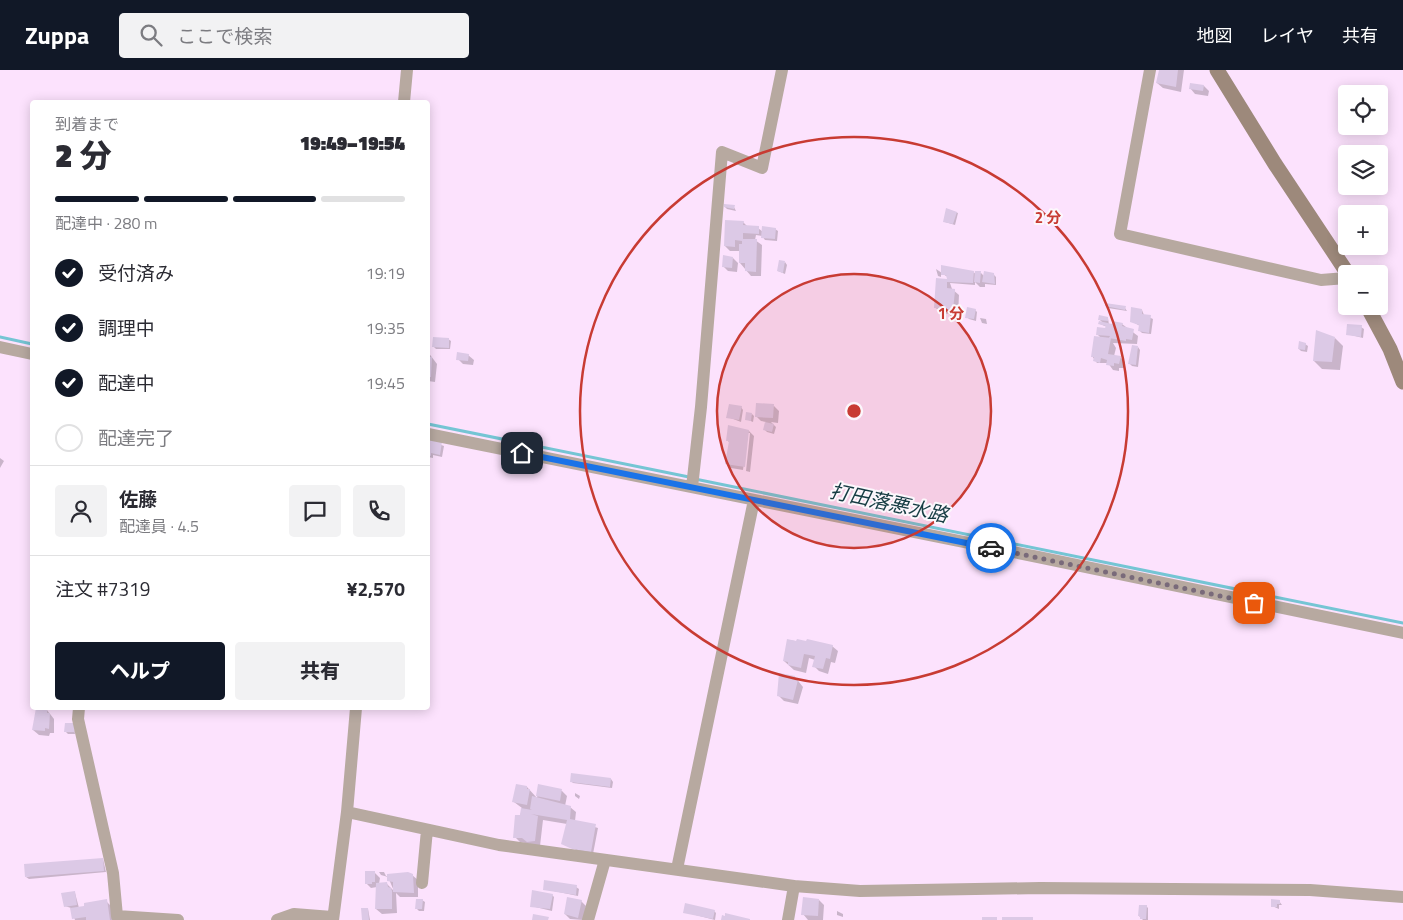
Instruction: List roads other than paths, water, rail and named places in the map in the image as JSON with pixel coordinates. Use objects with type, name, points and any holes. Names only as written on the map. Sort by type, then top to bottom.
[{"type":"main road","points":[[1217,70],[1275,164],[1342,265]]},
{"type":"main road","points":[[1372,315],[1390,349],[1403,382]]},
{"type":"street","points":[[404,100],[406,70]]},
{"type":"street","points":[[692,487],[701,408],[722,152],[762,168],[782,70]]},
{"type":"street","points":[[1150,70],[1120,234],[1321,280],[1338,279]]},
{"type":"street","points":[[0,347],[30,354]]},
{"type":"street","points":[[430,434],[1403,634]]},
{"type":"street","points":[[677,869],[754,500]]},
{"type":"street","points":[[79,710],[78,719],[113,873],[117,918],[178,920]]},
{"type":"street","points":[[277,920],[294,914],[333,919],[347,812],[356,710]]},
{"type":"street","points":[[347,812],[499,845],[794,886],[860,891],[1040,888],[1310,890],[1403,897]]},
{"type":"street","points":[[422,883],[428,830]]},
{"type":"street","points":[[588,920],[605,860]]},
{"type":"street","points":[[788,920],[794,886]]},
{"type":"waterway","name":"打田落悪水路","points":[[0,337],[30,344]]},
{"type":"waterway","name":"打田落悪水路","points":[[430,424],[689,477]]},
{"type":"waterway","name":"打田落悪水路","points":[[695,479],[1403,623]]}]
